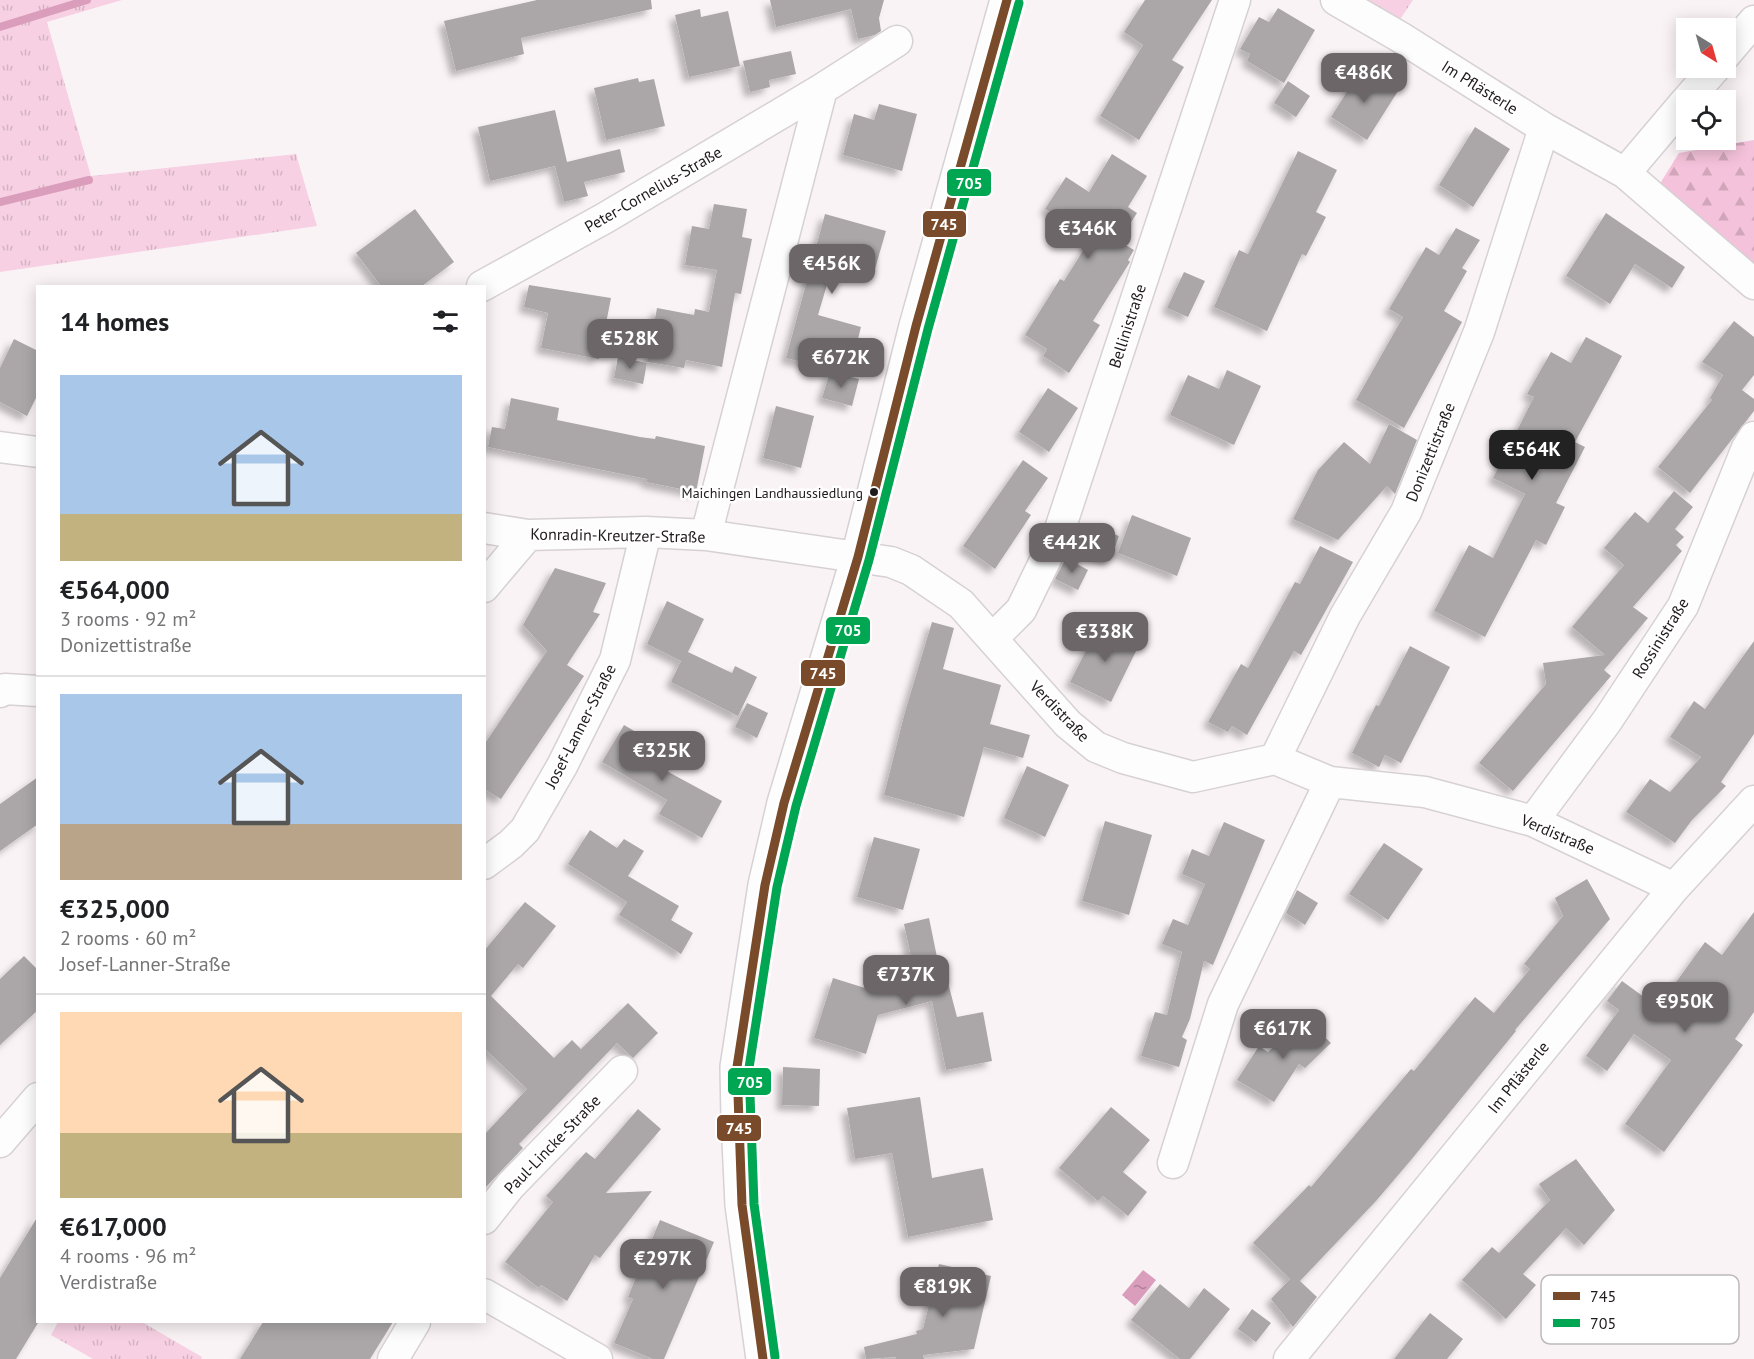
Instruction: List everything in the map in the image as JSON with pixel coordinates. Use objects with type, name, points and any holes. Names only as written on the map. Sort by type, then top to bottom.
[{"type":"main road","points":[[762,1359],[742,1205],[738,1067],[765,885],[784,803],[858,557],[916,326],[1007,0]]},
{"type":"street","name":"Bellinistraße","points":[[993,638],[1021,610],[1059,532],[1235,0]]},
{"type":"street","name":"Im Pflästerle","points":[[1336,0],[1400,37],[1544,128],[1625,173],[1754,284]]},
{"type":"street","points":[[1736,42],[1754,21]]},
{"type":"street","name":"Peter-Cornelius-Straße","points":[[484,285],[605,218],[822,89],[897,41]]},
{"type":"street","points":[[1696,90],[1706,78]]},
{"type":"street","points":[[706,535],[822,89]]},
{"type":"street","points":[[1625,173],[1676,113]]},
{"type":"street","name":"Donizettistraße","points":[[1275,759],[1345,616],[1406,512],[1479,332],[1544,128]]},
{"type":"street","name":"Rossinistraße","points":[[1533,820],[1607,721],[1683,606],[1747,448],[1754,437]]},
{"type":"street","points":[[0,447],[36,452]]},
{"type":"street","name":"Konradin-Kreutzer-Straße","points":[[486,528],[528,535],[646,532],[706,535],[858,557]]},
{"type":"street","name":"Josef-Lanner-Straße","points":[[486,863],[512,844],[525,830],[562,766],[615,660],[646,532]]},
{"type":"street","points":[[486,584],[528,535]]},
{"type":"street","name":"Verdistraße","points":[[858,557],[891,562],[911,570],[961,604],[1068,724],[1096,747],[1123,758],[1193,777],[1275,759],[1330,782],[1425,792],[1533,820],[1674,888]]},
{"type":"street","points":[[0,692],[5,689],[36,692]]},
{"type":"street","points":[[1173,1163],[1223,1004],[1330,782]]},
{"type":"street","name":"Im Pflästerle","points":[[1289,1359],[1674,888],[1754,801]]},
{"type":"street","name":"Paul-Lincke-Straße","points":[[486,1216],[510,1186],[622,1071]]},
{"type":"street","points":[[0,1142],[36,1100]]},
{"type":"street","points":[[486,1295],[597,1359]]},
{"type":"street","points":[[393,1359],[414,1323]]},
{"type":"green space","points":[[0,0],[122,0],[47,22],[91,176],[296,154],[317,226],[0,272]]},
{"type":"green space","points":[[1361,0],[1413,0],[1399,21]]},
{"type":"green space","points":[[1754,140],[1754,274],[1656,190],[1679,153],[1696,150],[1736,150],[1736,143]]},
{"type":"green space","points":[[57,1323],[144,1323],[202,1357],[201,1359],[93,1359],[51,1335]]},
{"type":"water","points":[[1143,1270],[1156,1280],[1135,1306],[1122,1295]]},
{"type":"building","points":[[537,0],[651,0],[652,9],[521,38],[524,54],[456,71],[444,21]]},
{"type":"building","points":[[770,0],[884,0],[879,18],[881,31],[875,35],[858,39],[851,9],[776,27]]},
{"type":"building","points":[[1145,0],[1212,0],[1172,60],[1184,67],[1139,140],[1100,116],[1143,45],[1124,32]]},
{"type":"building","points":[[1278,8],[1315,30],[1284,83],[1247,61],[1250,54],[1240,49],[1259,17],[1269,22]]},
{"type":"building","points":[[700,9],[701,17],[728,11],[740,66],[689,77],[675,15]]},
{"type":"building","points":[[791,51],[796,74],[769,80],[770,87],[750,92],[743,61]]},
{"type":"building","points":[[1362,68],[1398,91],[1367,140],[1331,117]]},
{"type":"building","points":[[638,78],[639,82],[654,79],[665,126],[606,140],[594,88]]},
{"type":"building","points":[[1288,81],[1310,96],[1296,117],[1274,103]]},
{"type":"building","points":[[879,104],[917,114],[902,171],[843,155],[854,114],[874,120]]},
{"type":"building","points":[[555,110],[567,162],[620,149],[625,172],[584,182],[588,196],[564,202],[555,166],[490,181],[478,127]]},
{"type":"building","points":[[1475,127],[1510,149],[1473,207],[1439,185]]},
{"type":"building","points":[[1298,151],[1337,170],[1316,212],[1326,217],[1306,256],[1302,254],[1267,331],[1214,307],[1239,250],[1248,254]]},
{"type":"building","points":[[1112,154],[1147,176],[1128,207],[1137,213],[1119,241],[1134,250],[1128,260],[1130,262],[1093,321],[1100,325],[1069,373],[1043,356],[1047,349],[1025,335],[1060,279],[1064,281],[1091,238],[1045,209],[1066,177],[1089,192]]},
{"type":"building","points":[[714,204],[747,209],[742,237],[752,239],[741,294],[735,293],[722,367],[686,360],[684,368],[647,362],[657,308],[694,315],[695,309],[709,312],[717,270],[685,265],[692,226],[709,229]]},
{"type":"building","points":[[415,209],[454,262],[423,285],[380,285],[356,253]]},
{"type":"building","points":[[1606,213],[1685,267],[1672,288],[1635,264],[1610,304],[1566,276]]},
{"type":"building","points":[[825,214],[886,231],[874,272],[834,261],[818,315],[861,327],[849,374],[786,358]]},
{"type":"building","points":[[1456,228],[1480,240],[1462,268],[1467,271],[1444,311],[1462,322],[1404,428],[1356,400],[1403,317],[1389,309],[1426,247],[1439,255]]},
{"type":"building","points":[[1184,272],[1205,281],[1188,317],[1167,308]]},
{"type":"building","points":[[529,285],[611,298],[599,359],[541,348],[548,313],[524,307]]},
{"type":"building","points":[[1734,321],[1754,337],[1754,375],[1742,390],[1754,399],[1754,411],[1690,493],[1658,467],[1712,400],[1710,398],[1723,375],[1702,362]]},
{"type":"building","points":[[1586,337],[1622,356],[1575,442],[1585,447],[1556,503],[1565,507],[1546,545],[1536,540],[1485,637],[1434,611],[1469,545],[1493,558],[1525,494],[1493,478],[1534,397],[1527,394],[1551,352],[1571,363]]},
{"type":"building","points":[[14,339],[36,350],[36,398],[27,416],[0,402],[0,368]]},
{"type":"building","points":[[618,357],[647,363],[643,384],[614,378]]},
{"type":"building","points":[[1227,370],[1261,386],[1234,445],[1170,415],[1188,375],[1219,389]]},
{"type":"building","points":[[830,372],[859,379],[852,406],[822,398]]},
{"type":"building","points":[[1048,388],[1078,408],[1049,452],[1019,432]]},
{"type":"building","points":[[511,398],[559,408],[557,420],[640,437],[655,439],[656,436],[705,446],[696,492],[646,482],[647,479],[488,447],[492,427],[505,429]]},
{"type":"building","points":[[776,406],[814,416],[801,468],[763,458]]},
{"type":"building","points":[[1389,424],[1417,440],[1395,494],[1387,486],[1338,540],[1293,519],[1318,470],[1344,442],[1370,464]]},
{"type":"building","points":[[1023,460],[1048,478],[1025,511],[1031,515],[995,569],[963,546]]},
{"type":"building","points":[[1674,491],[1693,507],[1675,529],[1684,537],[1676,545],[1682,551],[1633,607],[1648,618],[1604,670],[1611,676],[1513,791],[1479,763],[1546,684],[1543,663],[1605,655],[1572,627],[1624,565],[1604,548],[1635,512],[1648,523]]},
{"type":"building","points":[[1132,515],[1191,538],[1177,576],[1118,553]]},
{"type":"building","points":[[1090,525],[1119,536],[1110,561],[1081,549]]},
{"type":"building","points":[[1320,546],[1353,562],[1301,655],[1294,651],[1247,735],[1232,726],[1228,732],[1208,722],[1241,664],[1248,668],[1295,582],[1300,584]]},
{"type":"building","points":[[1066,558],[1088,570],[1078,590],[1055,579]]},
{"type":"building","points":[[555,568],[606,583],[593,612],[600,614],[567,665],[584,676],[501,799],[486,790],[486,742],[547,651],[523,625]]},
{"type":"building","points":[[667,601],[704,619],[688,652],[732,673],[735,666],[757,677],[738,716],[671,682],[681,661],[647,644]]},
{"type":"building","points":[[932,622],[954,628],[943,669],[1001,685],[990,724],[1030,735],[1023,758],[984,747],[964,817],[884,795],[905,712]]},
{"type":"building","points":[[1100,623],[1140,643],[1111,702],[1070,682]]},
{"type":"building","points":[[1754,641],[1754,734],[1721,782],[1726,786],[1692,820],[1675,843],[1626,812],[1650,779],[1670,792],[1701,757],[1670,737],[1694,701],[1705,709]]},
{"type":"building","points":[[1410,646],[1450,667],[1401,763],[1385,755],[1379,767],[1352,753]]},
{"type":"building","points":[[747,703],[768,713],[757,738],[735,727]]},
{"type":"building","points":[[624,725],[648,739],[646,742],[669,755],[661,768],[722,801],[702,838],[659,814],[667,800],[602,762]]},
{"type":"building","points":[[1027,766],[1069,785],[1045,837],[1004,818]]},
{"type":"building","points":[[36,778],[36,825],[0,851],[0,804]]},
{"type":"building","points":[[1105,821],[1152,835],[1129,915],[1082,901]]},
{"type":"building","points":[[1224,822],[1265,840],[1213,965],[1204,961],[1190,1019],[1182,1037],[1187,1040],[1179,1067],[1141,1056],[1155,1012],[1167,1015],[1182,952],[1162,944],[1173,919],[1188,925],[1205,884],[1182,874],[1192,849],[1209,856]]},
{"type":"building","points":[[590,830],[617,848],[624,839],[644,851],[628,876],[679,906],[671,920],[693,933],[681,954],[619,915],[627,902],[568,864]]},
{"type":"building","points":[[874,837],[920,849],[903,910],[857,897]]},
{"type":"building","points":[[1384,843],[1423,869],[1388,920],[1349,894]]},
{"type":"building","points":[[1587,879],[1610,919],[1515,1030],[1376,1201],[1300,1281],[1317,1297],[1293,1327],[1271,1299],[1290,1279],[1253,1243],[1309,1185],[1311,1187],[1411,1069],[1414,1071],[1475,997],[1494,1013],[1530,969],[1524,964],[1563,916],[1555,898]]},
{"type":"building","points":[[1297,890],[1318,903],[1305,925],[1286,913]]},
{"type":"building","points":[[525,902],[556,926],[523,968],[518,964],[491,996],[554,1058],[572,1040],[581,1049],[628,1003],[658,1033],[633,1058],[617,1043],[519,1144],[523,1148],[486,1187],[486,1133],[527,1089],[486,1050],[486,949]]},
{"type":"building","points":[[1754,912],[1754,1012],[1735,1039],[1743,1045],[1664,1152],[1625,1124],[1671,1060],[1634,1034],[1607,1071],[1586,1056],[1619,1010],[1607,1001],[1622,981],[1655,1005],[1666,990],[1669,992],[1705,942],[1722,955]]},
{"type":"building","points":[[929,918],[937,957],[941,956],[957,1017],[983,1012],[992,1061],[946,1070],[932,1001],[878,1015],[866,1054],[814,1038],[833,978],[865,988],[915,975],[904,924]]},
{"type":"building","points":[[24,956],[36,968],[36,1012],[0,1045],[0,979]]},
{"type":"building","points":[[1305,1018],[1331,1043],[1305,1068],[1299,1064],[1274,1102],[1237,1080],[1259,1046],[1268,1052]]},
{"type":"building","points":[[783,1067],[820,1069],[819,1106],[782,1105]]},
{"type":"building","points":[[920,1097],[932,1178],[983,1168],[993,1220],[908,1237],[892,1153],[855,1159],[847,1108]]},
{"type":"building","points":[[1111,1107],[1150,1140],[1123,1172],[1147,1192],[1128,1216],[1103,1196],[1098,1201],[1059,1168]]},
{"type":"building","points":[[638,1109],[661,1129],[606,1193],[652,1191],[600,1258],[595,1255],[567,1301],[541,1285],[539,1288],[505,1262],[553,1202],[546,1196],[586,1152],[595,1159]]},
{"type":"building","points":[[1576,1159],[1615,1210],[1584,1245],[1566,1228],[1523,1274],[1536,1285],[1506,1319],[1462,1280],[1492,1247],[1499,1253],[1550,1200],[1539,1184]]},
{"type":"building","points":[[36,1219],[36,1323],[38,1323],[16,1359],[0,1359],[0,1278]]},
{"type":"building","points":[[660,1220],[714,1242],[664,1359],[653,1359],[614,1343],[633,1299],[628,1297]]},
{"type":"building","points":[[939,1264],[991,1276],[974,1349],[923,1355],[924,1359],[896,1359],[896,1357],[866,1359],[864,1347],[917,1334],[916,1331],[923,1329]]},
{"type":"building","points":[[1160,1284],[1189,1308],[1204,1288],[1230,1309],[1190,1359],[1180,1359],[1131,1320]]},
{"type":"building","points":[[1252,1309],[1271,1323],[1256,1342],[1238,1329]]},
{"type":"building","points":[[1430,1313],[1463,1339],[1447,1359],[1394,1359]]},
{"type":"building","points":[[262,1323],[392,1323],[370,1359],[240,1359]]},
{"type":"waterway","points":[[0,27],[87,0]]},
{"type":"waterway","points":[[0,202],[89,180]]},
{"type":"transit line","name":"745","points":[[763,1359],[742,1205],[737,1067],[765,885],[784,803],[858,557],[916,326],[1007,0]]},
{"type":"transit line","name":"705","points":[[775,1357],[754,1204],[749,1068],[777,887],[796,806],[869,560],[928,329],[1019,3]]},
{"type":"place","name":"Maichingen Landhaussiedlung","points":[[874,492]]}]
